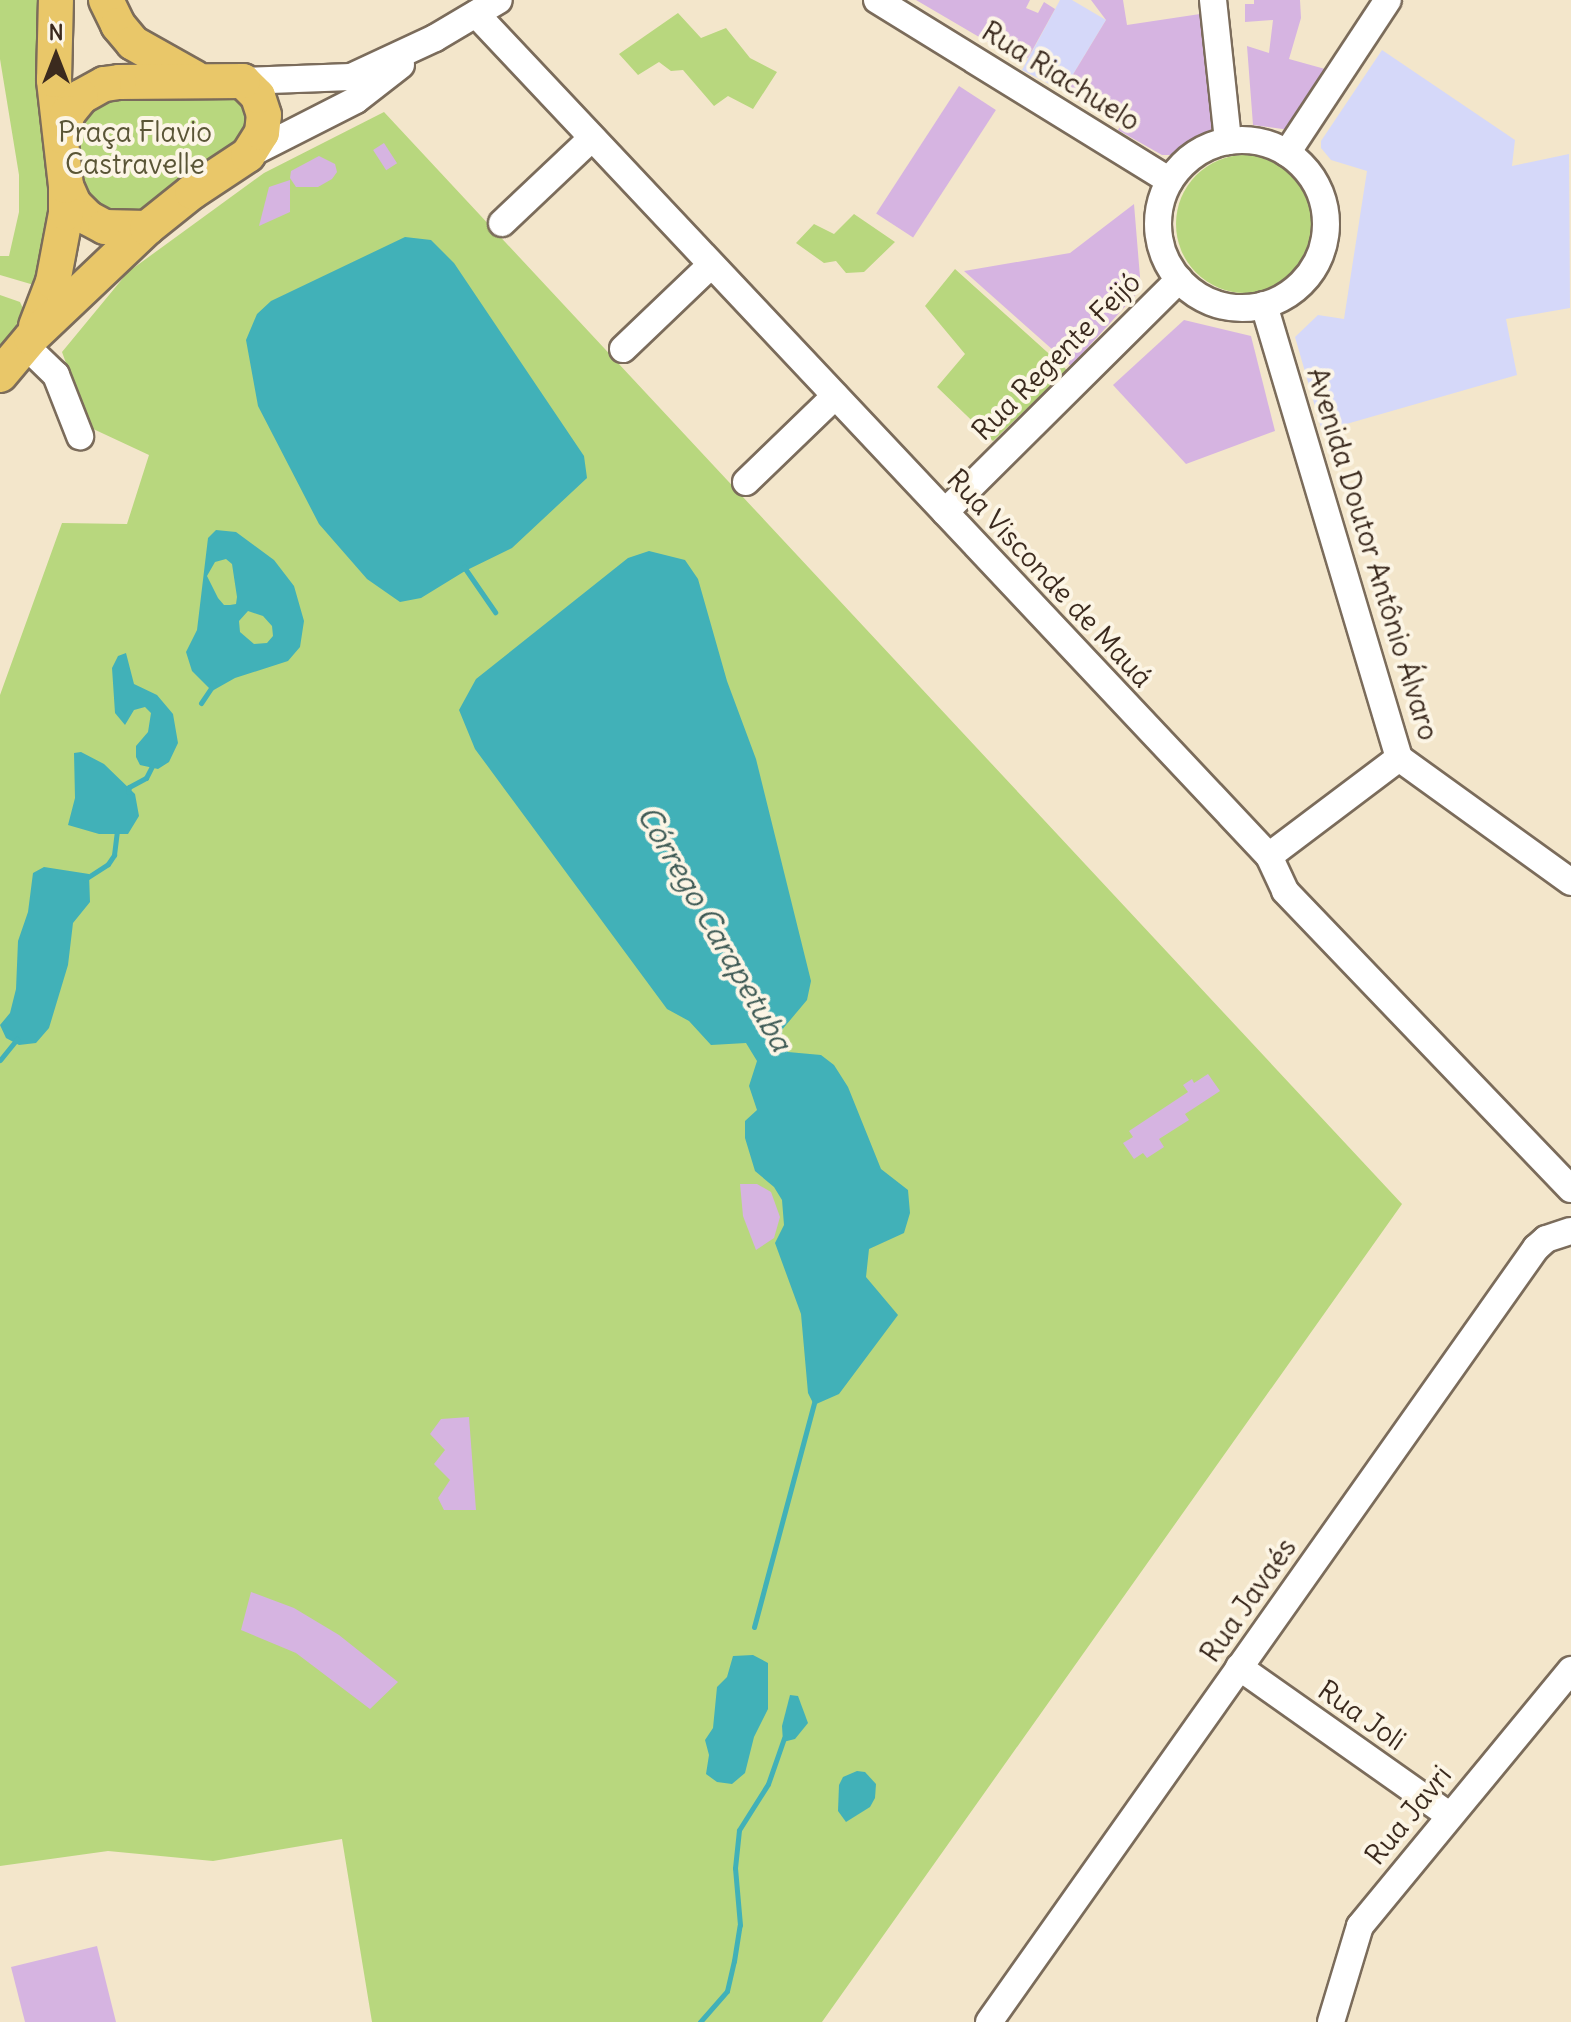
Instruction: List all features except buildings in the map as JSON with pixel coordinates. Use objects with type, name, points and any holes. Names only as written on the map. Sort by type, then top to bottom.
[{"type":"main road","points":[[28,342],[53,282],[64,225],[66,186],[54,80],[56,0]]},
{"type":"main road","points":[[106,0],[118,25],[133,43],[199,80]]},
{"type":"main road","points":[[0,375],[28,342],[147,228],[192,192],[248,155],[262,133],[264,115],[258,96],[243,81],[104,84],[74,104],[61,136]]},
{"type":"main road","points":[[66,186],[74,204],[97,223],[125,230],[147,228]]},
{"type":"street","name":"Rua Riachuelo","points":[[877,0],[1170,181]]},
{"type":"street","points":[[1213,0],[1228,141]]},
{"type":"street","points":[[1287,153],[1388,0]]},
{"type":"street","points":[[248,155],[356,100],[435,38],[489,4]]},
{"type":"street","name":"Rua Visconde de Mauá","points":[[489,4],[592,138],[1269,856],[1285,891],[1571,1189]]},
{"type":"street","points":[[243,81],[351,77],[435,38]]},
{"type":"street","points":[[502,223],[592,138]]},
{"type":"street","points":[[1228,141],[1257,141],[1287,153],[1317,185],[1326,210],[1326,237],[1318,262],[1302,284],[1281,299],[1264,305],[1242,308],[1220,305],[1200,297],[1179,280],[1166,261],[1158,235],[1159,208],[1170,181],[1194,155],[1228,141]]},
{"type":"street","points":[[623,349],[711,265]]},
{"type":"street","name":"Rua Regente Feijó","points":[[945,512],[1179,280]]},
{"type":"street","name":"Avenida Doutor Antônio Álvaro","points":[[1264,305],[1399,758],[1571,882]]},
{"type":"street","points":[[28,342],[56,375],[80,436]]},
{"type":"street","points":[[746,482],[835,396]]},
{"type":"street","points":[[1269,856],[1399,758]]},
{"type":"street","name":"Rua Javaés","points":[[989,2022],[1536,1248],[1546,1239],[1571,1231]]},
{"type":"street","name":"Rua Joli","points":[[1239,1667],[1449,1815]]},
{"type":"street","name":"Rua Javri","points":[[1331,2022],[1360,1926],[1571,1670]]},
{"type":"shaded area","points":[[1060,0],[1072,0],[1106,20],[1063,91],[1022,70]]},
{"type":"shaded area","points":[[1382,50],[1515,140],[1512,166],[1569,154],[1570,308],[1506,319],[1517,375],[1322,431],[1295,337],[1318,315],[1344,319],[1367,171],[1331,160],[1321,148],[1321,141]]},
{"type":"green space","points":[[0,0],[47,0],[55,230],[34,285],[0,275],[0,256],[9,256],[19,212],[19,175],[0,59]]},
{"type":"green space","points":[[678,13],[701,38],[726,28],[750,58],[777,72],[753,109],[728,96],[714,106],[683,70],[671,71],[659,62],[638,75],[619,54]]},
{"type":"green space","name":"Praça Flavio Castravelle","points":[[111,94],[243,100],[254,127],[146,212],[107,213],[94,203],[83,179],[79,115]]},
{"type":"green space","points":[[384,112],[1402,1204],[822,2022],[372,2022],[342,1839],[213,1861],[108,1851],[0,1866],[0,695],[62,523],[127,524],[149,455],[89,427],[62,352],[128,272],[264,173]]},
{"type":"green space","points":[[1245,155],[1271,161],[1293,176],[1308,198],[1314,224],[1308,250],[1293,272],[1271,287],[1245,293],[1219,287],[1197,272],[1182,250],[1176,224],[1182,198],[1197,176],[1219,161]]},
{"type":"green space","points":[[854,214],[895,242],[864,272],[846,273],[836,261],[824,263],[796,243],[814,224],[834,234]]},
{"type":"green space","points":[[955,269],[1067,370],[993,441],[937,387],[965,354],[925,306]]},
{"type":"green space","points":[[0,295],[20,302],[25,313],[23,326],[0,358]]},
{"type":"water","points":[[405,237],[431,240],[454,263],[584,456],[587,478],[512,548],[465,571],[421,598],[400,602],[367,579],[319,524],[258,406],[246,340],[257,314],[271,301]]},
{"type":"water","points":[[216,530],[236,532],[274,560],[294,586],[304,621],[300,647],[288,661],[235,678],[212,691],[192,671],[186,652],[197,630],[208,538]],"holes":[[[226,559],[232,564],[237,597],[236,604],[230,605],[224,605],[218,598],[207,576],[215,562]],[[248,611],[263,616],[272,626],[273,636],[267,643],[254,644],[240,632],[239,621]]]},
{"type":"water","points":[[649,551],[685,560],[698,579],[727,681],[756,759],[811,981],[807,1000],[781,1031],[788,1052],[821,1055],[834,1065],[848,1087],[881,1169],[908,1190],[910,1213],[904,1233],[869,1249],[866,1277],[898,1315],[839,1394],[814,1405],[808,1393],[801,1314],[775,1243],[784,1225],[782,1200],[774,1187],[755,1171],[745,1138],[745,1121],[757,1110],[749,1086],[757,1061],[746,1043],[711,1045],[689,1021],[667,1009],[475,749],[459,710],[476,679],[628,558]]},
{"type":"water","points":[[126,653],[134,684],[157,695],[173,714],[178,743],[169,762],[158,769],[140,765],[136,757],[136,746],[148,732],[151,713],[145,707],[134,710],[125,725],[115,713],[112,668],[118,656]]},
{"type":"water","points":[[81,752],[104,764],[135,794],[139,816],[128,834],[99,834],[68,825],[75,798],[74,753]]},
{"type":"water","points":[[44,867],[89,874],[90,902],[73,923],[68,965],[49,1028],[36,1043],[19,1045],[6,1038],[0,1025],[10,1013],[16,989],[18,941],[28,912],[33,873]]},
{"type":"water","points":[[753,1655],[768,1663],[768,1709],[754,1737],[745,1773],[732,1784],[717,1782],[706,1774],[709,1755],[705,1740],[713,1728],[717,1687],[727,1677],[733,1656]]},
{"type":"water","points":[[790,1695],[798,1696],[808,1723],[795,1739],[783,1742],[782,1726]]},
{"type":"water","points":[[857,1771],[865,1772],[876,1784],[875,1798],[870,1807],[846,1822],[838,1811],[839,1785],[843,1777]]},
{"type":"waterway","name":"Córrego Carapetuba","points":[[464,567],[495,612]]},
{"type":"waterway","points":[[201,703],[214,684]]},
{"type":"waterway","points":[[128,792],[129,787],[146,778],[152,766]]},
{"type":"waterway","points":[[85,879],[108,864],[114,855],[117,832]]},
{"type":"waterway","points":[[0,1060],[17,1039]]},
{"type":"waterway","name":"Córrego Carapetuba","points":[[754,1627],[815,1400]]},
{"type":"waterway","name":"Córrego Carapetuba","points":[[700,2022],[727,1991],[740,1925],[735,1868],[739,1830],[768,1784],[784,1738]]}]
